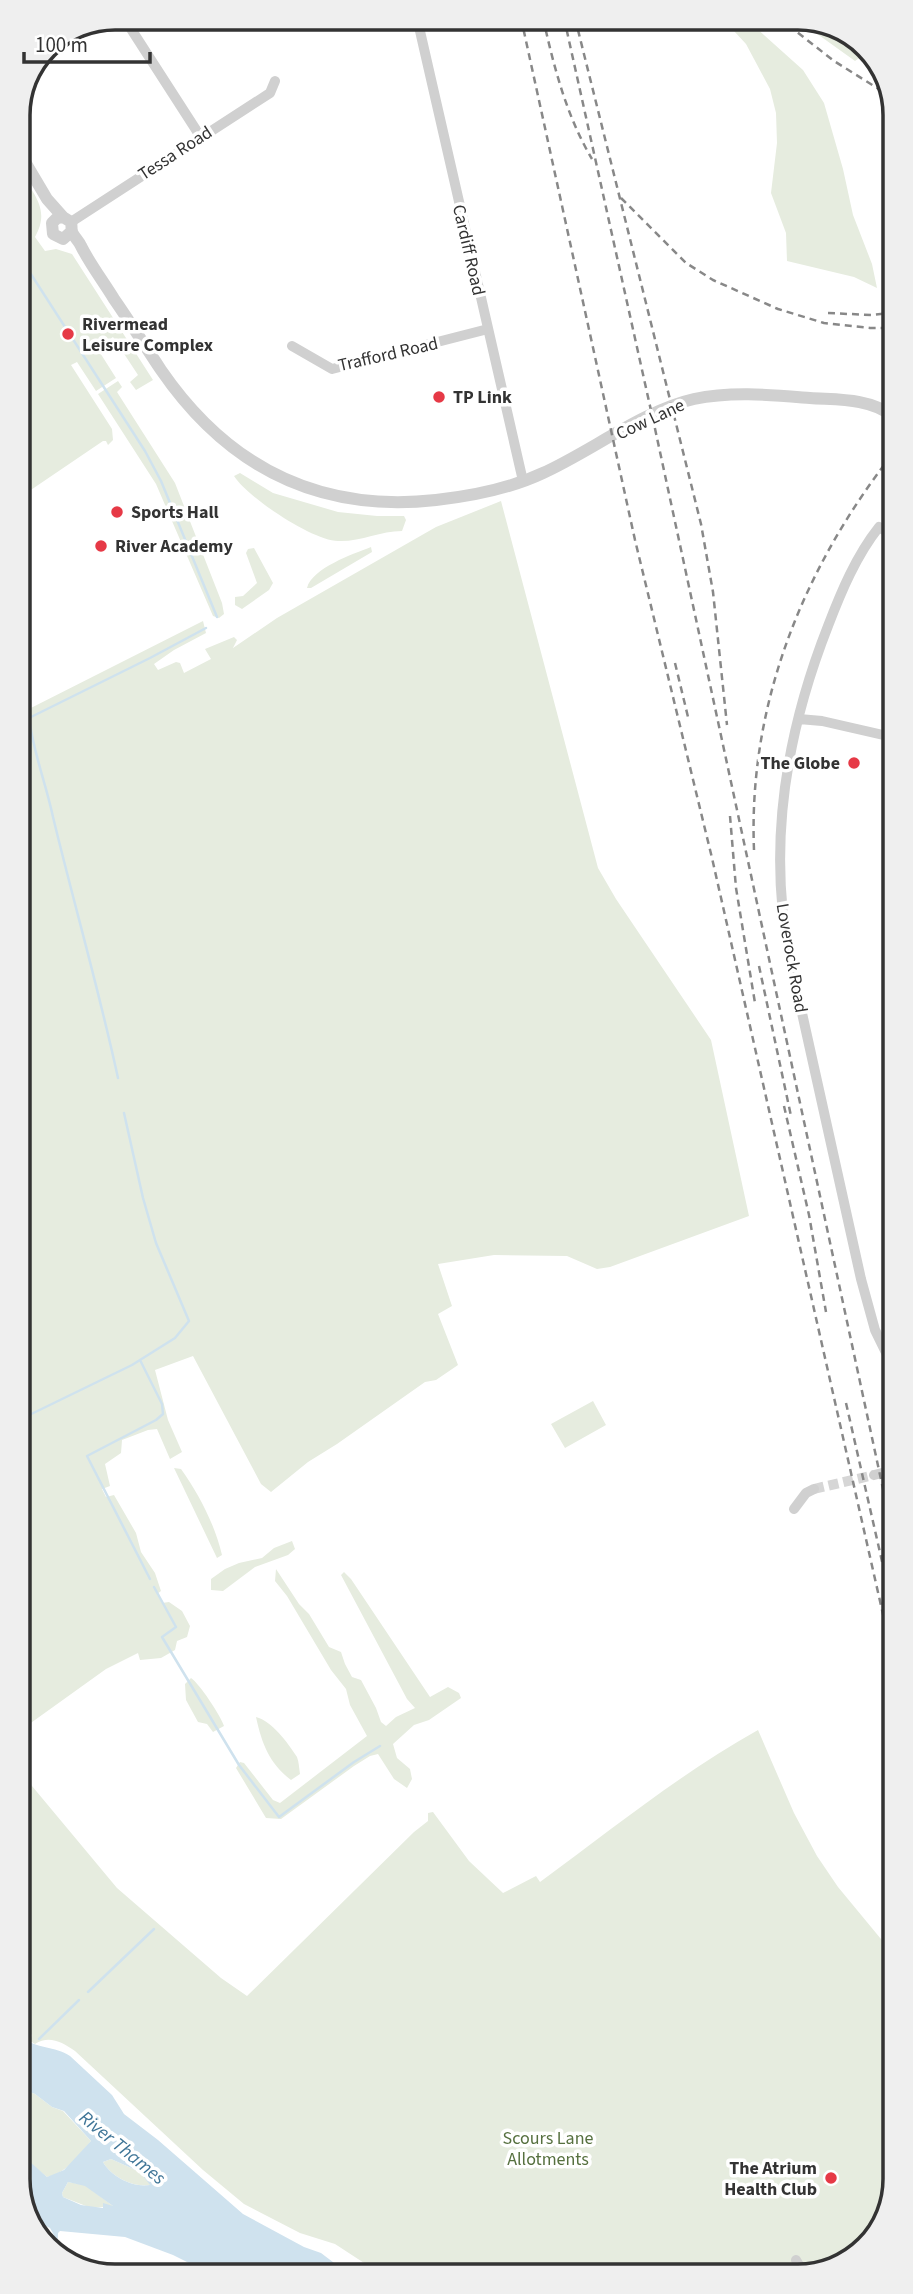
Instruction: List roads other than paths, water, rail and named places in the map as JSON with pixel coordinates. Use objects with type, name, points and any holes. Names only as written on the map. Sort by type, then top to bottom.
[{"type":"street","points":[[132,30],[200,136]]},
{"type":"street","name":"Cardiff Road","points":[[420,30],[523,481]]},
{"type":"street","name":"Tessa Road","points":[[64,226],[270,93],[275,80]]},
{"type":"street","points":[[30,170],[47,199],[47,211],[64,226]]},
{"type":"street","name":"Cow Lane","points":[[64,226],[182,400],[234,449],[264,469],[314,490],[368,501],[418,502],[463,497],[523,481],[665,409],[695,399],[753,395],[852,401],[874,405],[883,410]]},
{"type":"street","name":"Trafford Road","points":[[292,346],[332,369],[488,329]]},
{"type":"street","name":"Loverock Road","points":[[883,530],[879,527],[865,547],[833,612],[800,706],[799,719],[794,728],[782,814],[780,884],[783,925],[861,1279],[883,1345]]},
{"type":"street","points":[[799,719],[822,721],[883,735]]},
{"type":"street","points":[[874,1475],[883,1473]]},
{"type":"street","points":[[794,1509],[806,1493],[814,1489]]},
{"type":"street","points":[[796,2260],[798,2264]]},
{"type":"water","name":"River Thames","points":[[30,2042],[70,2056],[112,2095],[124,2114],[243,2214],[304,2247],[321,2253],[336,2264],[191,2264],[125,2237],[60,2231],[58,2242],[50,2228],[41,2222],[34,2206],[30,2162],[47,2177],[64,2170],[91,2141],[64,2111],[52,2107],[30,2092]],"holes":[[[111,2159],[140,2172],[150,2185],[137,2185],[117,2177],[103,2162]],[[68,2182],[85,2186],[113,2206],[103,2203],[103,2208],[81,2205],[63,2197],[62,2193]]]},
{"type":"waterway","points":[[30,273],[145,451],[161,481],[217,617]]},
{"type":"waterway","points":[[30,718],[206,628]]},
{"type":"waterway","points":[[30,724],[118,1078]]},
{"type":"waterway","points":[[30,1415],[132,1365],[175,1338],[189,1321],[156,1243],[124,1113]]},
{"type":"waterway","points":[[140,1360],[162,1404],[163,1414],[87,1456],[150,1579]]},
{"type":"waterway","points":[[154,1587],[176,1627],[162,1637],[239,1765],[279,1817],[380,1746]]},
{"type":"waterway","points":[[88,1992],[154,1929]]},
{"type":"waterway","points":[[39,2039],[79,2000]]},
{"type":"tunnel","points":[[814,1489],[874,1475]]},
{"type":"railway","points":[[524,30],[635,540],[712,858],[883,1614]]},
{"type":"railway","points":[[546,30],[568,108],[592,159]]},
{"type":"railway","points":[[567,30],[883,1489]]},
{"type":"railway","points":[[578,30],[701,524],[713,592],[727,725]]},
{"type":"railway","points":[[794,30],[834,61],[879,89]]},
{"type":"railway","points":[[621,198],[686,263],[713,280],[778,309],[824,323],[883,328]]},
{"type":"railway","points":[[828,313],[883,314]]},
{"type":"railway","points":[[754,850],[755,796],[761,743],[772,691],[787,641],[807,592],[832,545],[883,467]]},
{"type":"railway","points":[[675,663],[688,717]]},
{"type":"railway","points":[[730,816],[736,888],[755,1003]]},
{"type":"railway","points":[[759,966],[791,1116]]},
{"type":"railway","points":[[784,1106],[809,1215],[826,1312]]},
{"type":"railway","points":[[846,1403],[883,1566]]},
{"type":"place","name":"Rivermead Leisure Complex","points":[[68,334]]},
{"type":"place","name":"TP Link","points":[[439,397]]},
{"type":"place","name":"Sports Hall","points":[[117,512]]},
{"type":"place","name":"River Academy","points":[[101,546]]},
{"type":"place","name":"The Globe","points":[[854,763]]},
{"type":"place","name":"The Atrium Health Club","points":[[831,2178]]},
{"type":"park label","name":"Scours Lane Allotments","points":[[548,2148]]}]
